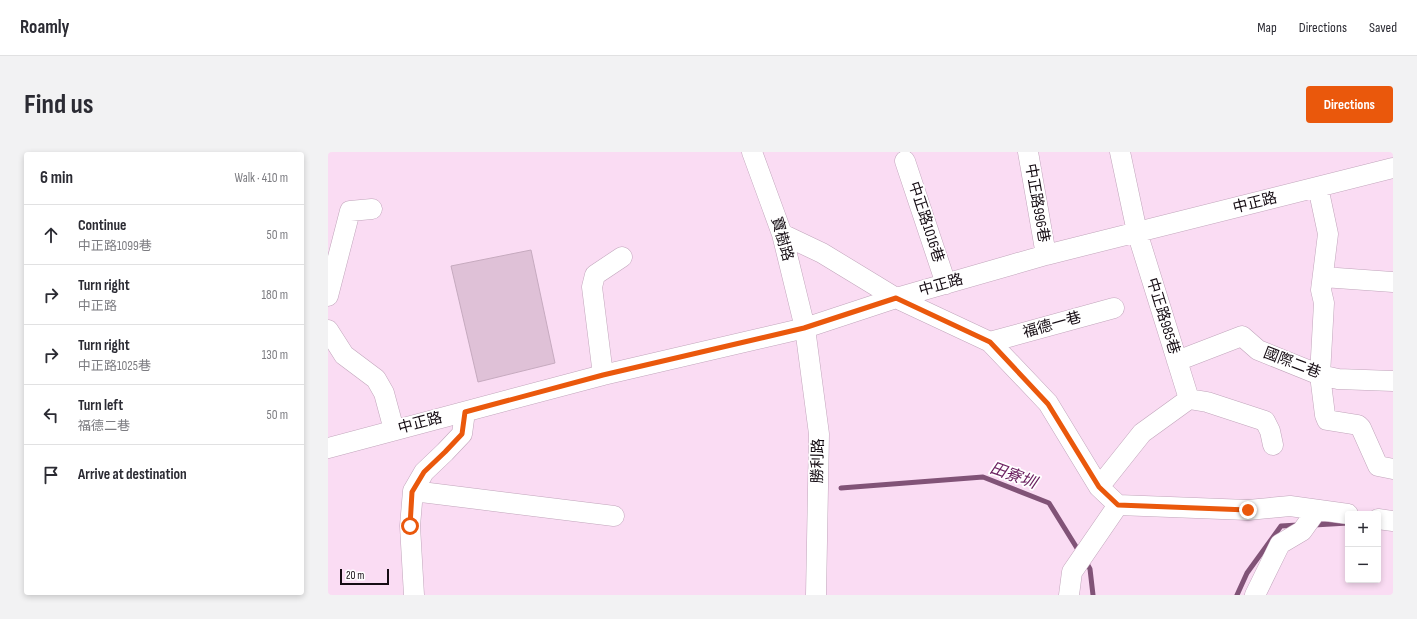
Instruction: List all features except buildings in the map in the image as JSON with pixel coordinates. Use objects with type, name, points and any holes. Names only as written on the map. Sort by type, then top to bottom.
[{"type":"street","name":"寶樹路","points":[[752,152],[782,234],[804,328]]},
{"type":"street","name":"中正路996巷","points":[[1028,152],[1046,255]]},
{"type":"street","name":"中正路985巷","points":[[1120,152],[1137,232],[1189,399]]},
{"type":"street","name":"中正路1016巷","points":[[905,161],[946,284]]},
{"type":"street","name":"中正路","points":[[328,448],[603,375],[804,328],[896,298],[1046,255],[1393,168]]},
{"type":"street","points":[[1318,187],[1328,234],[1321,290],[1324,303],[1320,375],[1327,420],[1358,425],[1361,428],[1378,466],[1393,469]]},
{"type":"street","points":[[328,296],[350,211],[372,209]]},
{"type":"street","points":[[782,234],[822,253],[896,298],[990,342],[1048,404],[1099,487],[1118,505],[1248,510],[1290,506],[1310,520]]},
{"type":"street","points":[[603,375],[592,287],[595,275],[622,257]]},
{"type":"street","points":[[1323,277],[1393,282]]},
{"type":"street","name":"福德一巷","points":[[990,342],[1114,308]]},
{"type":"street","name":"勝利路","points":[[804,328],[819,434],[816,595]]},
{"type":"street","points":[[328,330],[344,355],[376,379],[384,393],[394,430]]},
{"type":"street","name":"國際二巷","points":[[1177,361],[1242,336],[1258,350],[1320,375],[1338,379],[1393,381]]},
{"type":"street","points":[[1099,487],[1142,433],[1189,399],[1206,402],[1265,421],[1270,431],[1273,445]]},
{"type":"street","points":[[414,595],[410,526],[412,492],[424,472],[462,434],[465,412]]},
{"type":"street","points":[[412,492],[614,516]]},
{"type":"street","points":[[1070,595],[1072,572],[1118,505]]},
{"type":"street","points":[[1255,595],[1280,544],[1310,520],[1345,514]]},
{"type":"street","points":[[1381,519],[1393,521]]},
{"type":"waterway","name":"田寮圳","points":[[841,488],[983,477],[1049,503],[1080,553]]},
{"type":"waterway","name":"田寮圳","points":[[1314,525],[1345,523]]},
{"type":"waterway","name":"田寮圳","points":[[1237,595],[1247,573],[1281,526],[1298,525]]},
{"type":"waterway","name":"田寮圳","points":[[1085,560],[1090,569],[1093,595]]},
{"type":"route","points":[[410,526],[412,492],[424,472],[462,434],[465,412],[603,375],[804,328],[896,298],[990,342],[1048,404],[1099,487],[1118,505],[1248,510]]}]
